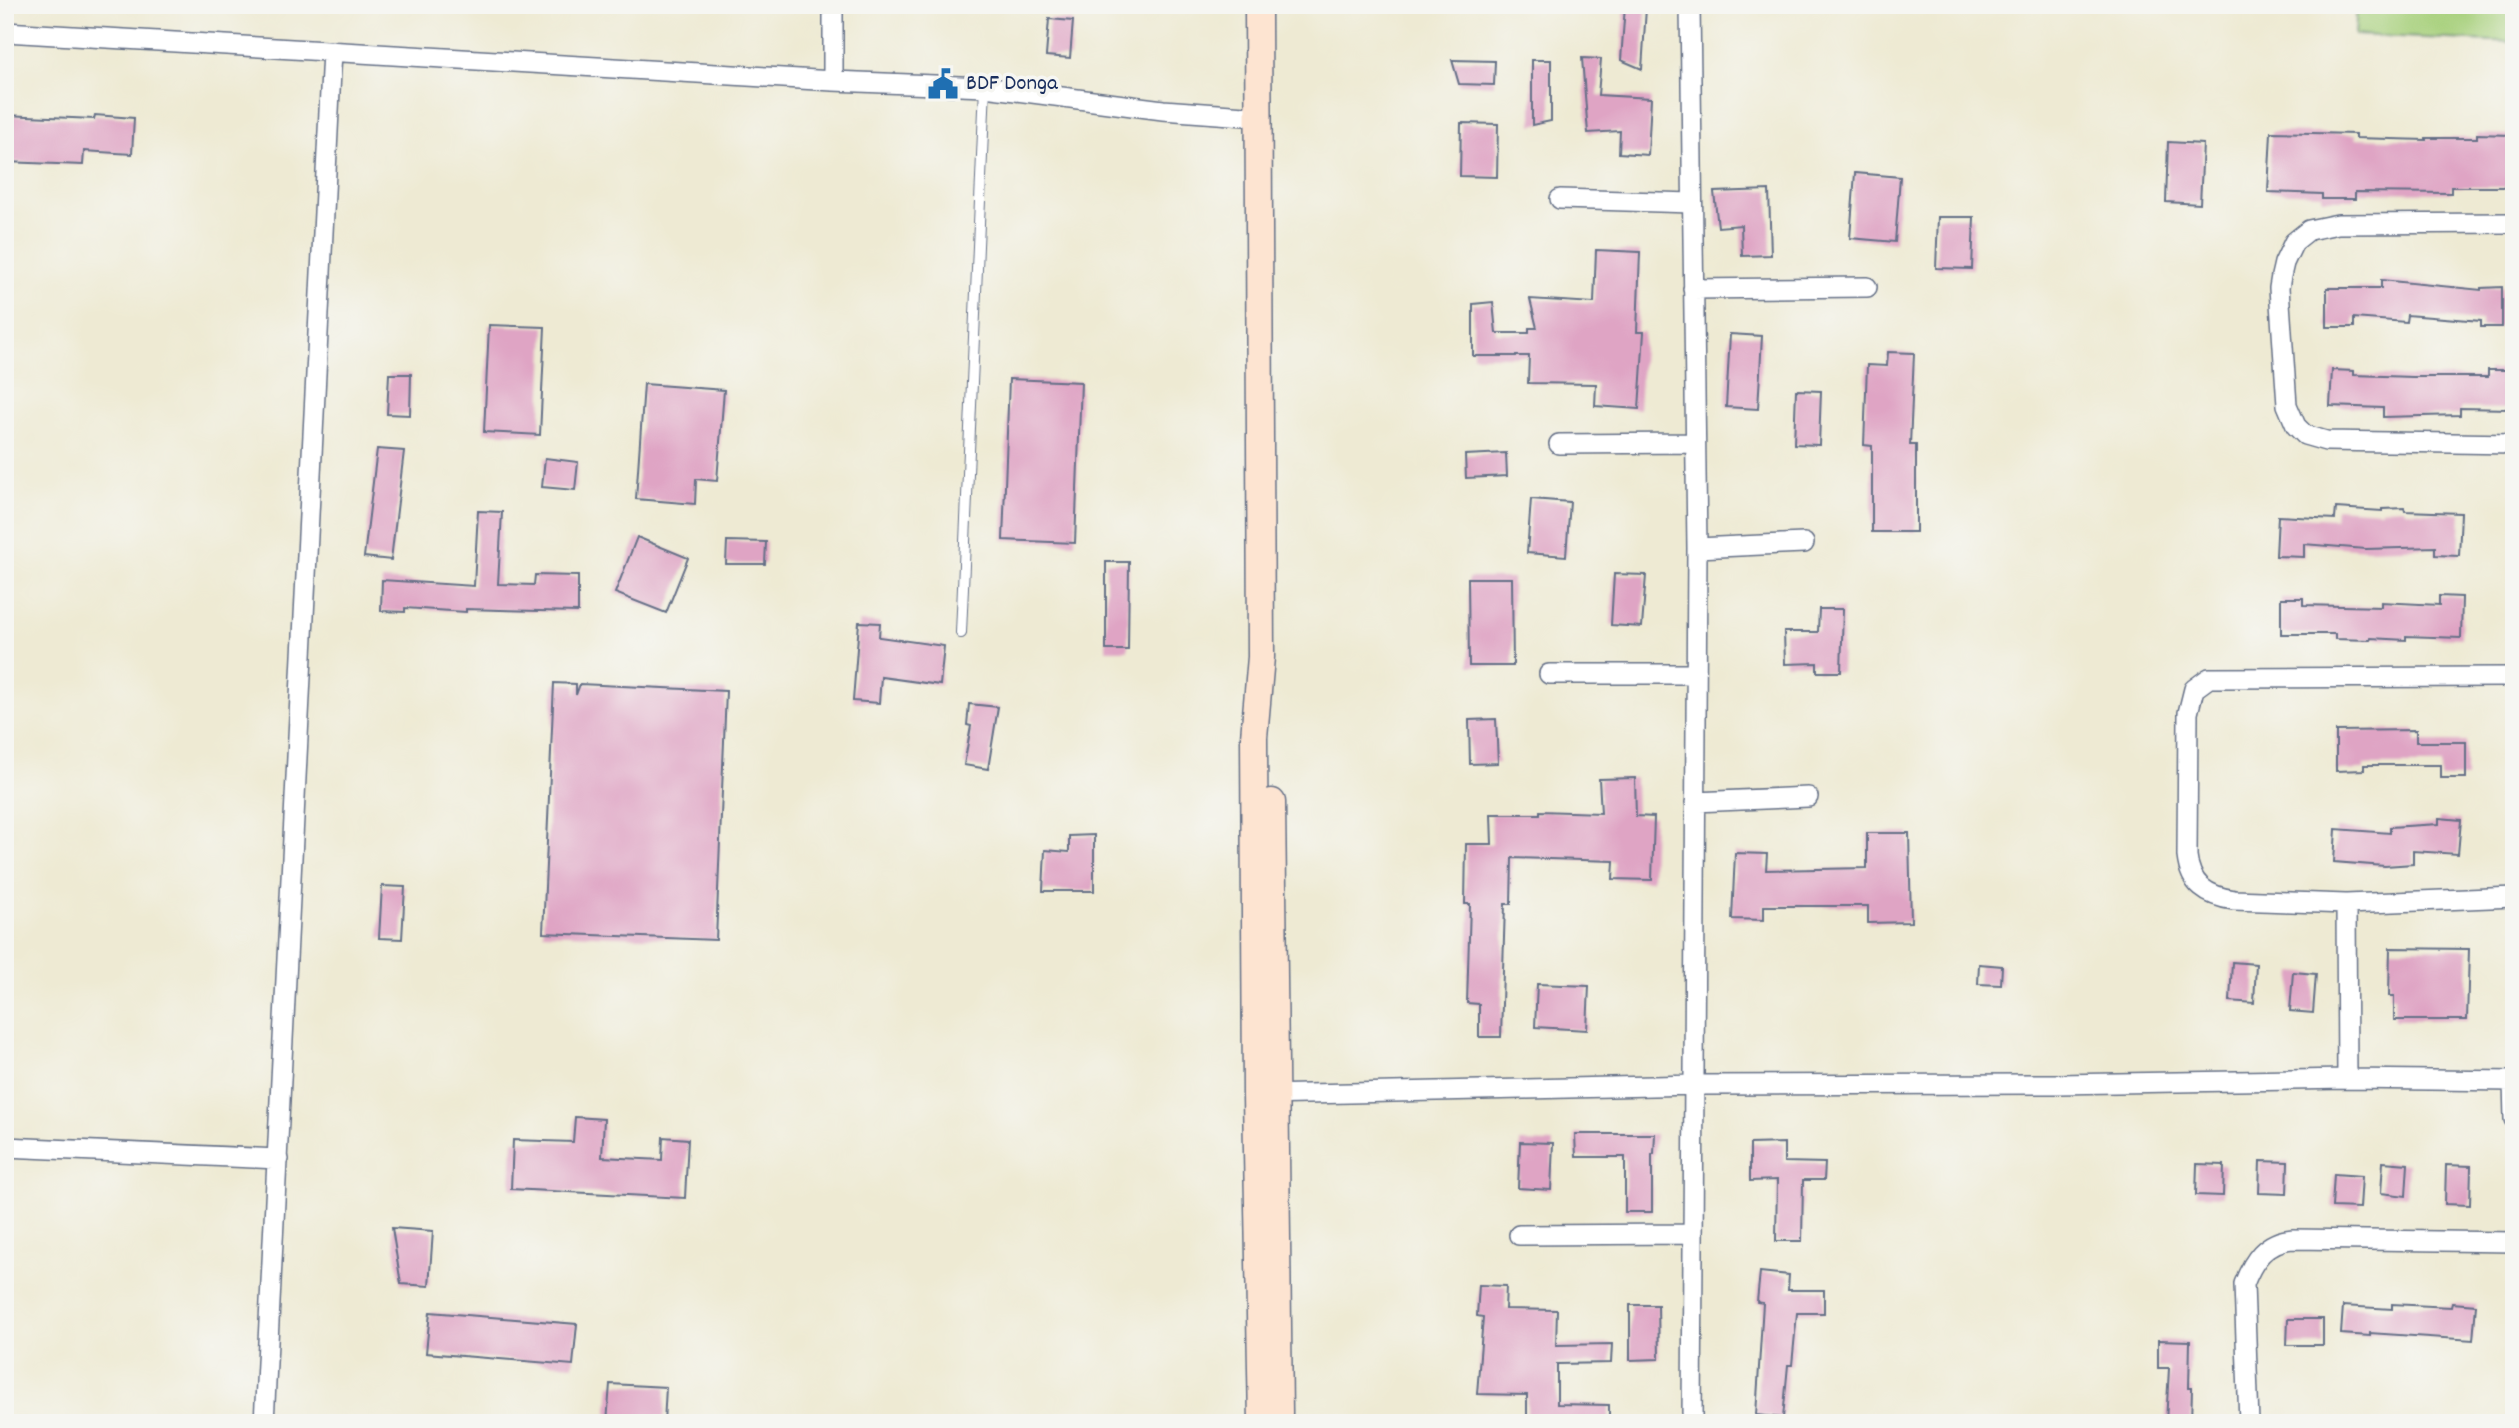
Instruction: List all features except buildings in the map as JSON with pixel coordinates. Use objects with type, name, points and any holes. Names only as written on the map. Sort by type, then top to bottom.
[{"type":"main road","points":[[1258,5],[1261,657],[1254,737],[1279,1423]]},
{"type":"main road","points":[[1262,1423],[1265,1095]]},
{"type":"street","points":[[833,5],[833,81]]},
{"type":"street","points":[[1690,5],[1697,548],[1692,1423]]},
{"type":"street","points":[[5,32],[833,81],[985,87],[1163,110],[1259,117]]},
{"type":"street","points":[[264,1423],[332,51]]},
{"type":"street","points":[[1560,199],[1692,203]]},
{"type":"street","points":[[2514,223],[2338,224],[2309,230],[2294,242],[2289,250],[2279,288],[2287,405],[2296,426],[2305,435],[2314,439],[2345,443],[2514,444]]},
{"type":"street","points":[[1693,289],[1867,287]]},
{"type":"street","points":[[1559,444],[1695,443]]},
{"type":"street","points":[[1697,548],[1804,543]]},
{"type":"street","points":[[1549,674],[1695,674]]},
{"type":"street","points":[[2514,677],[2218,676],[2198,684],[2190,704],[2188,739],[2188,865],[2202,890],[2220,898],[2346,904],[2514,897]]},
{"type":"street","points":[[1695,802],[1808,797]]},
{"type":"street","points":[[2346,904],[2347,1079]]},
{"type":"street","points":[[1265,1095],[1695,1085],[2044,1084],[2347,1079],[2513,1081],[2514,1119]]},
{"type":"street","points":[[5,1147],[278,1160]]},
{"type":"street","points":[[1519,1235],[1693,1234]]},
{"type":"street","points":[[2249,1423],[2244,1284],[2250,1267],[2260,1254],[2277,1242],[2292,1239],[2514,1242]]},
{"type":"lane","points":[[961,633],[985,87]]},
{"type":"green space","points":[[2357,5],[2514,5],[2514,42],[2355,35]]},
{"type":"place","name":"BDF Donga","points":[[943,84]]}]
